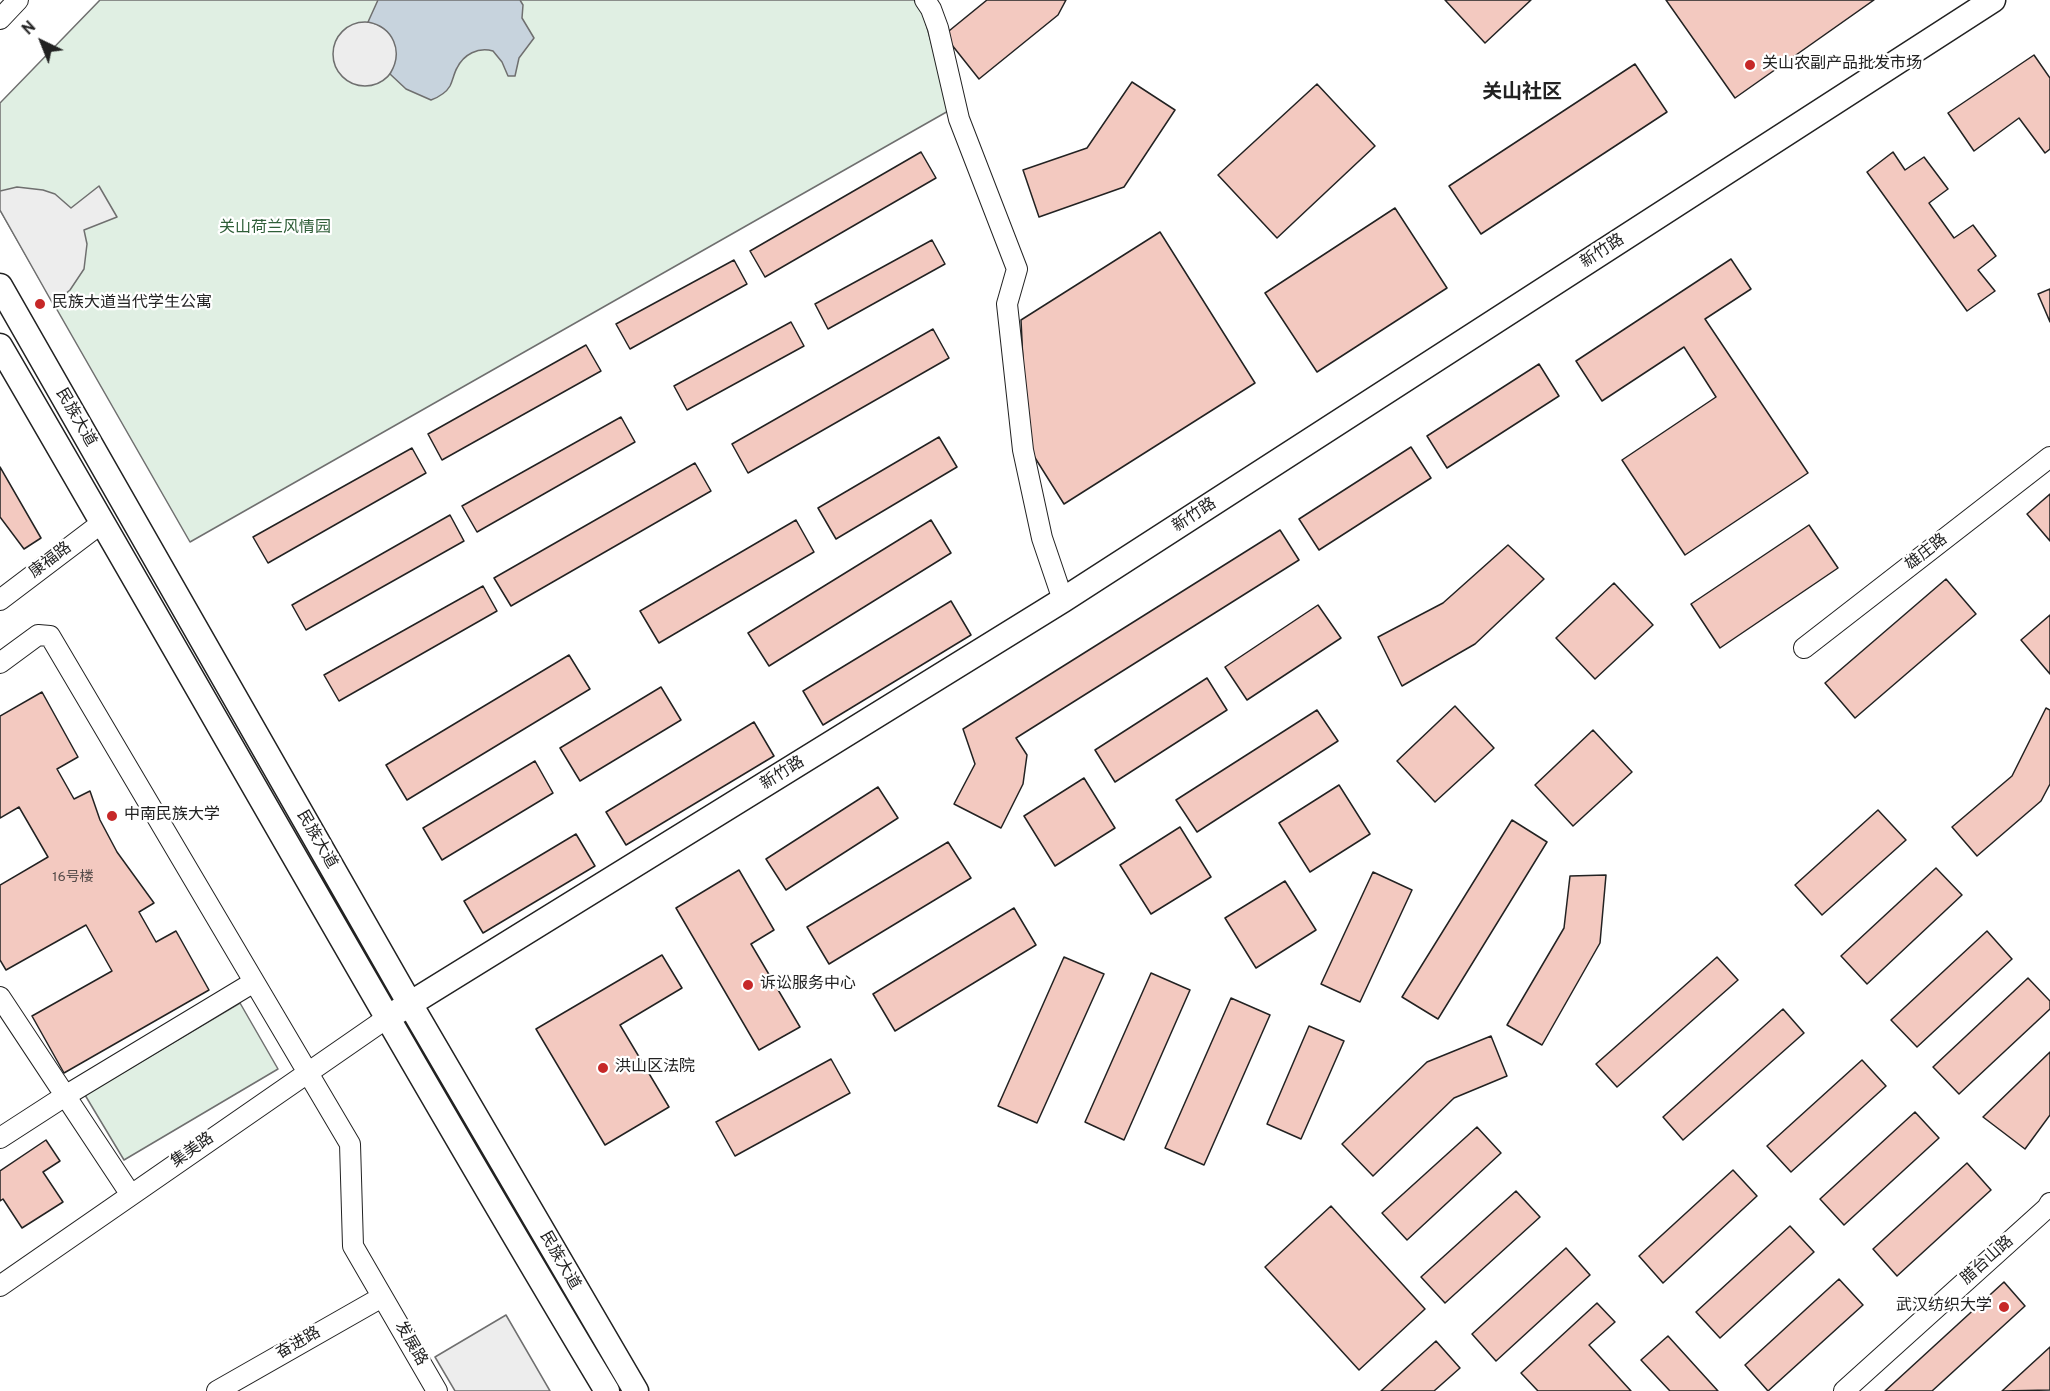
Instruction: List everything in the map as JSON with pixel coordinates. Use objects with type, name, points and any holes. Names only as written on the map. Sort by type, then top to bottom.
[{"type":"main road","name":"新竹路","points":[[387,1018],[1063,600],[1993,0]]},
{"type":"main road","name":"民族大道","points":[[0,286],[410,1004],[636,1391]]},
{"type":"main road","name":"民族大道","points":[[0,346],[387,1018],[607,1391]]},
{"type":"street","points":[[0,19],[18,0]]},
{"type":"street","points":[[925,0],[938,28],[959,119],[1017,269],[1007,304],[1023,450],[1042,538],[1063,600]]},
{"type":"street","name":"雄庄路","points":[[1804,648],[2050,457]]},
{"type":"street","name":"康福路","points":[[0,600],[103,522]]},
{"type":"street","name":"发展路","points":[[0,663],[38,635],[50,636],[350,1144],[353,1246],[437,1391]]},
{"type":"street","points":[[0,1138],[254,982]]},
{"type":"street","points":[[0,998],[8,1027],[65,1096],[131,1195]]},
{"type":"street","name":"集美路","points":[[0,1286],[387,1018]]},
{"type":"street","name":"腊台山路","points":[[1844,1391],[2050,1203]]},
{"type":"street","name":"奋进路","points":[[217,1391],[382,1297]]},
{"type":"green space","name":"关山荷兰风情园","points":[[100,0],[914,0],[923,13],[950,110],[190,542],[0,210],[0,103]]},
{"type":"green space","points":[[240,1003],[278,1069],[124,1160],[85,1095]]},
{"type":"shaded area","points":[[378,0],[520,0],[523,5],[522,18],[534,38],[519,58],[515,76],[508,76],[502,62],[493,51],[477,51],[468,55],[460,63],[446,91],[431,100],[406,89],[390,74],[396,57],[394,41],[384,29],[368,22]]},
{"type":"shaded area","points":[[359,22],[371,22],[388,31],[395,42],[397,54],[395,66],[388,77],[371,86],[359,86],[347,81],[338,72],[333,60],[333,48],[338,36],[347,27]]},
{"type":"shaded area","points":[[99,186],[117,217],[84,230],[87,244],[84,269],[70,290],[53,304],[0,210],[0,191],[17,187],[43,190],[55,194],[71,208]]},
{"type":"shaded area","points":[[506,1315],[550,1391],[455,1391],[435,1357]]},
{"type":"building","points":[[987,0],[1066,0],[1058,15],[979,79],[944,35]]},
{"type":"building","points":[[1445,0],[1531,0],[1485,43]]},
{"type":"building","name":"关山农副产品批发市场","points":[[1666,0],[1874,0],[1735,98]]},
{"type":"building","points":[[2034,55],[2050,78],[2050,149],[2045,153],[2019,118],[1974,151],[1948,113]]},
{"type":"building","points":[[1635,64],[1667,112],[1481,234],[1449,186]]},
{"type":"building","points":[[1132,82],[1175,110],[1124,187],[1039,217],[1023,170],[1087,148]]},
{"type":"building","points":[[1317,84],[1375,146],[1277,238],[1218,175]]},
{"type":"building","points":[[921,152],[936,178],[765,277],[750,251]]},
{"type":"building","points":[[1893,152],[1905,170],[1924,157],[1948,189],[1929,203],[1954,238],[1973,225],[1996,256],[1978,270],[1995,291],[1967,311],[1867,172]]},
{"type":"building","points":[[1395,208],[1447,288],[1317,372],[1265,293]]},
{"type":"building","points":[[1160,232],[1255,383],[1064,504],[1027,445],[1021,320]]},
{"type":"building","points":[[932,240],[945,264],[828,329],[815,304]]},
{"type":"building","points":[[1731,259],[1751,289],[1705,319],[1808,473],[1685,555],[1622,460],[1716,397],[1684,347],[1602,401],[1576,361]]},
{"type":"building","points":[[734,260],[747,284],[630,349],[616,324]]},
{"type":"building","points":[[2050,289],[2050,322],[2038,294]]},
{"type":"building","points":[[791,322],[804,346],[687,410],[674,386]]},
{"type":"building","points":[[933,329],[949,358],[748,473],[732,444]]},
{"type":"building","points":[[586,345],[601,371],[442,460],[428,434]]},
{"type":"building","points":[[1539,364],[1559,396],[1447,468],[1427,436]]},
{"type":"building","points":[[621,417],[635,442],[477,532],[462,506]]},
{"type":"building","points":[[939,437],[957,467],[836,539],[818,508]]},
{"type":"building","points":[[1411,447],[1431,478],[1319,550],[1299,519]]},
{"type":"building","points":[[412,448],[426,473],[268,563],[253,537]]},
{"type":"building","points":[[695,463],[711,491],[511,606],[494,578]]},
{"type":"building","points":[[0,467],[41,538],[24,549],[0,517]]},
{"type":"building","points":[[2050,494],[2050,541],[2027,514]]},
{"type":"building","points":[[450,515],[464,541],[306,630],[292,605]]},
{"type":"building","points":[[796,520],[814,552],[659,643],[640,611]]},
{"type":"building","points":[[931,520],[951,553],[769,666],[748,633]]},
{"type":"building","points":[[1809,525],[1838,568],[1720,648],[1691,604]]},
{"type":"building","points":[[1280,530],[1299,560],[1016,738],[1027,755],[1023,784],[1001,828],[954,804],[975,764],[963,729]]},
{"type":"building","points":[[1508,545],[1544,579],[1475,644],[1402,686],[1378,637],[1443,603]]},
{"type":"building","points":[[1946,579],[1976,614],[1855,718],[1825,683]]},
{"type":"building","points":[[1614,583],[1653,625],[1595,679],[1556,638]]},
{"type":"building","points":[[483,586],[497,611],[339,701],[324,675]]},
{"type":"building","points":[[951,601],[971,635],[823,725],[803,691]]},
{"type":"building","points":[[1318,605],[1341,638],[1247,700],[1225,667]]},
{"type":"building","points":[[2050,615],[2050,674],[2021,640]]},
{"type":"building","points":[[569,655],[590,689],[407,800],[386,765]]},
{"type":"building","points":[[1207,678],[1227,710],[1115,782],[1095,750]]},
{"type":"building","points":[[661,687],[681,720],[580,781],[560,748]]},
{"type":"building","points":[[42,692],[78,757],[57,769],[74,799],[90,791],[100,820],[117,852],[154,903],[139,912],[156,942],[176,931],[209,990],[64,1073],[32,1016],[112,971],[86,925],[6,970],[0,960],[0,885],[48,857],[19,807],[0,818],[0,716]]},
{"type":"building","points":[[1455,706],[1494,748],[1435,802],[1397,761]]},
{"type":"building","points":[[2046,708],[2050,710],[2050,784],[2041,801],[1977,856],[1952,827],[2012,776]]},
{"type":"building","points":[[1317,710],[1338,741],[1197,832],[1176,800]]},
{"type":"building","points":[[754,722],[774,756],[626,845],[606,812]]},
{"type":"building","points":[[1593,730],[1632,772],[1573,826],[1535,785]]},
{"type":"building","points":[[535,761],[553,793],[442,860],[423,828]]},
{"type":"building","points":[[1084,778],[1115,828],[1055,866],[1024,816]]},
{"type":"building","points":[[1339,785],[1370,834],[1310,872],[1279,823]]},
{"type":"building","points":[[878,787],[898,818],[786,890],[766,859]]},
{"type":"building","points":[[1878,810],[1906,840],[1822,915],[1795,885]]},
{"type":"building","points":[[1512,820],[1547,842],[1438,1019],[1402,997]]},
{"type":"building","points":[[1180,827],[1211,877],[1151,914],[1120,865]]},
{"type":"building","points":[[576,834],[595,866],[483,933],[464,901]]},
{"type":"building","points":[[948,842],[971,878],[829,964],[807,927]]},
{"type":"building","points":[[1936,868],[1962,895],[1867,984],[1841,956]]},
{"type":"building","name":"诉讼服务中心","points":[[739,870],[774,930],[751,944],[800,1027],[759,1050],[676,908]]},
{"type":"building","points":[[1373,872],[1412,890],[1360,1002],[1321,984]]},
{"type":"building","points":[[1606,875],[1600,943],[1542,1045],[1507,1025],[1564,928],[1570,876]]},
{"type":"building","points":[[1285,881],[1316,930],[1256,968],[1225,918]]},
{"type":"building","points":[[1014,908],[1036,945],[895,1031],[873,994]]},
{"type":"building","points":[[1987,931],[2012,959],[1917,1047],[1891,1020]]},
{"type":"building","name":"洪山区法院","points":[[662,955],[682,988],[620,1025],[669,1107],[605,1145],[536,1029]]},
{"type":"building","points":[[1064,957],[1104,974],[1037,1123],[998,1106]]},
{"type":"building","points":[[1717,957],[1738,980],[1617,1087],[1596,1064]]},
{"type":"building","points":[[1151,973],[1190,990],[1124,1140],[1085,1122]]},
{"type":"building","points":[[2028,978],[2050,1001],[2050,1009],[1959,1094],[1933,1067]]},
{"type":"building","points":[[1231,998],[1270,1015],[1204,1165],[1165,1148]]},
{"type":"building","points":[[1783,1009],[1804,1033],[1683,1140],[1663,1117]]},
{"type":"building","points":[[1309,1026],[1344,1041],[1301,1139],[1267,1124]]},
{"type":"building","points":[[1491,1036],[1507,1076],[1454,1098],[1373,1176],[1342,1144],[1427,1062]]},
{"type":"building","points":[[2050,1052],[2050,1115],[2025,1149],[1983,1117]]},
{"type":"building","points":[[831,1059],[850,1093],[735,1156],[716,1122]]},
{"type":"building","points":[[1862,1060],[1886,1086],[1791,1172],[1767,1146]]},
{"type":"building","points":[[1915,1112],[1939,1138],[1844,1225],[1820,1199]]},
{"type":"building","points":[[1477,1127],[1501,1153],[1407,1240],[1382,1213]]},
{"type":"building","points":[[46,1140],[60,1161],[43,1172],[63,1202],[22,1228],[3,1199],[0,1201],[0,1171]]},
{"type":"building","points":[[1967,1163],[1991,1190],[1897,1276],[1873,1249]]},
{"type":"building","points":[[1733,1170],[1757,1196],[1663,1283],[1639,1256]]},
{"type":"building","points":[[1516,1191],[1540,1217],[1445,1303],[1421,1277]]},
{"type":"building","points":[[1331,1206],[1425,1309],[1359,1370],[1265,1267]]},
{"type":"building","points":[[1790,1226],[1814,1252],[1720,1338],[1696,1312]]},
{"type":"building","points":[[1566,1248],[1590,1275],[1496,1361],[1472,1334]]},
{"type":"building","points":[[1839,1279],[1863,1305],[1768,1391],[1745,1365]]},
{"type":"building","points":[[2004,1282],[2025,1306],[1932,1391],[1885,1391]]},
{"type":"building","points":[[1597,1303],[1615,1322],[1589,1345],[1631,1391],[1538,1391],[1521,1373]]},
{"type":"building","points":[[1668,1336],[1718,1391],[1670,1391],[1641,1360]]},
{"type":"building","points":[[1436,1341],[1460,1368],[1434,1391],[1381,1391]]},
{"type":"building","points":[[2050,1347],[2050,1390],[2002,1391]]},
{"type":"place","name":"关山农副产品批发市场","points":[[1750,65]]},
{"type":"place","name":"民族大道当代学生公寓","points":[[40,304]]},
{"type":"place","name":"中南民族大学","points":[[112,816]]},
{"type":"place","name":"诉讼服务中心","points":[[748,985]]},
{"type":"place","name":"洪山区法院","points":[[603,1068]]},
{"type":"place","name":"武汉纺织大学","points":[[2004,1307]]},
{"type":"district","name":"关山社区","points":[[1522,94]]}]
